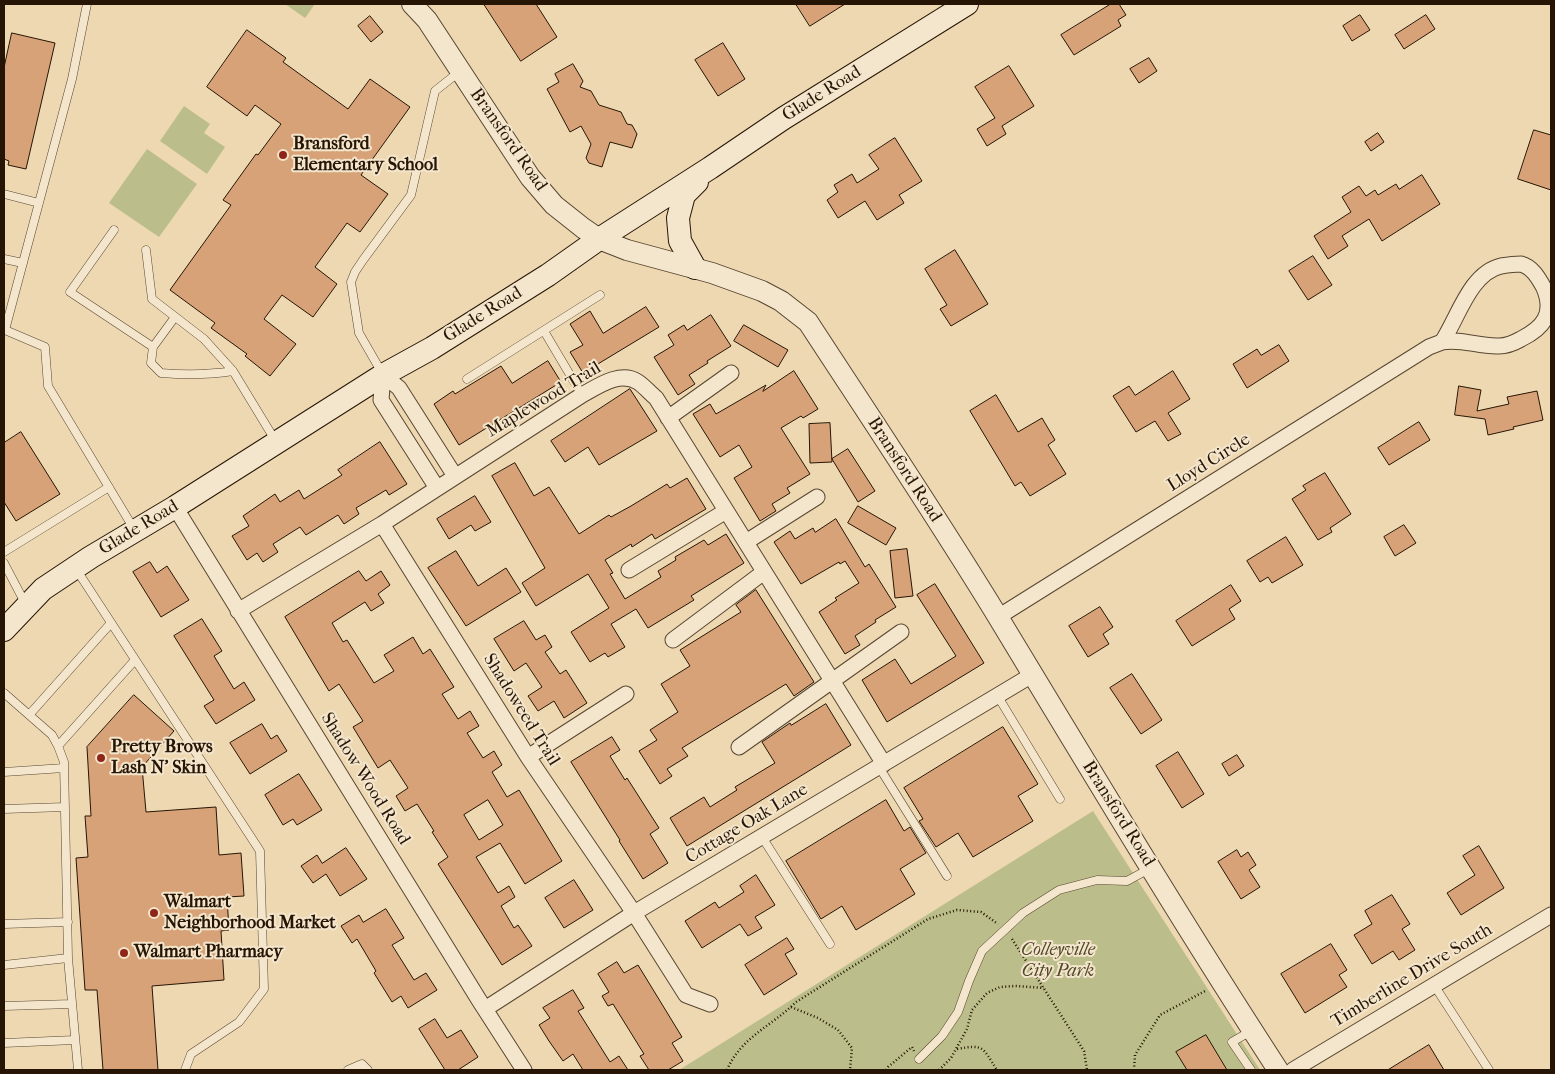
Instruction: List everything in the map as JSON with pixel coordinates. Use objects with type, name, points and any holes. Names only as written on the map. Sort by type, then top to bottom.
[{"type":"main road","name":"Glade Road","points":[[4,630],[43,589],[75,568],[277,444],[383,375],[432,348],[548,275],[599,239],[784,118],[967,4]]},
{"type":"main road","points":[[695,268],[680,241],[678,218],[684,195],[710,168]]},
{"type":"street","name":"Bransford Road","points":[[412,4],[427,20],[530,177],[554,205],[599,239],[627,250],[695,268],[762,291],[808,322],[998,617],[1221,982],[1279,1069]]},
{"type":"street","name":"Lloyd Circle","points":[[998,617],[1422,352],[1442,342],[1462,340],[1499,346],[1510,344],[1536,332],[1544,322],[1549,308],[1548,295],[1540,280],[1529,266],[1521,264],[1500,266],[1486,273],[1477,281],[1442,342]]},
{"type":"street","points":[[668,418],[731,373]]},
{"type":"street","points":[[383,375],[399,388],[455,476]]},
{"type":"street","points":[[383,375],[381,400],[437,488]]},
{"type":"street","name":"Maplewood Trail","points":[[238,611],[382,524],[582,396],[615,378],[630,378],[637,381],[656,398],[832,681],[881,766]]},
{"type":"street","points":[[746,542],[816,497]]},
{"type":"street","name":"Shadow Wood Road","points":[[175,507],[524,1070]]},
{"type":"street","points":[[629,570],[726,511]]},
{"type":"street","name":"Shadoweed Trail","points":[[382,524],[528,757],[634,913],[686,995],[710,1004]]},
{"type":"street","points":[[673,640],[764,572]]},
{"type":"street","points":[[739,747],[901,632]]},
{"type":"street","name":"Cottage Oak Lane","points":[[485,1009],[634,913],[1032,675]]},
{"type":"street","points":[[528,757],[626,694]]},
{"type":"street","name":"Timberline Drive South","points":[[1279,1069],[1434,985],[1551,915]]},
{"type":"lane","points":[[4,339],[72,79],[87,4]]},
{"type":"lane","points":[[383,375],[359,333],[351,282],[355,272],[414,190],[435,91],[460,71]]},
{"type":"lane","points":[[4,194],[39,203]]},
{"type":"lane","points":[[114,230],[70,292],[153,347]]},
{"type":"lane","points":[[146,250],[152,299],[204,339],[233,371],[277,444]]},
{"type":"lane","points":[[4,258],[23,263]]},
{"type":"lane","points":[[467,378],[600,295]]},
{"type":"lane","points":[[175,317],[153,347],[151,362],[161,373],[210,375],[233,371]]},
{"type":"lane","points":[[5,330],[45,347],[48,386],[135,531]]},
{"type":"lane","points":[[544,331],[582,396]]},
{"type":"lane","points":[[4,552],[109,487]]},
{"type":"lane","points":[[4,563],[27,605]]},
{"type":"lane","points":[[75,568],[260,851],[264,988],[239,1022],[192,1054],[185,1070]]},
{"type":"lane","points":[[29,715],[111,623]]},
{"type":"lane","points":[[58,746],[135,660]]},
{"type":"lane","points":[[4,693],[52,735],[64,762],[68,958],[78,1070]]},
{"type":"lane","points":[[997,695],[1060,799]]},
{"type":"lane","points":[[881,766],[947,876]]},
{"type":"lane","points":[[4,772],[64,768]]},
{"type":"lane","points":[[4,809],[65,807]]},
{"type":"lane","points":[[762,837],[830,944]]},
{"type":"lane","points":[[919,1059],[942,1036],[958,1012],[982,951],[1023,913],[1059,890],[1096,880],[1127,881],[1151,868]]},
{"type":"lane","points":[[4,924],[68,922]]},
{"type":"lane","points":[[4,965],[68,958]]},
{"type":"lane","points":[[1434,985],[1489,1070]]},
{"type":"lane","points":[[4,1006],[72,1004]]},
{"type":"lane","points":[[1251,1070],[1232,1042],[1252,1030]]},
{"type":"lane","points":[[4,1043],[75,1040]]},
{"type":"lane","points":[[348,1070],[362,1064],[368,1070]]},
{"type":"path","points":[[727,1070],[741,1046],[791,1008],[796,1002],[928,919],[957,910],[981,912],[1005,929],[1084,1051],[1087,1070]]},
{"type":"path","points":[[1134,1070],[1135,1055],[1160,1015],[1221,982]]},
{"type":"path","points":[[939,1070],[956,1050],[967,1028],[972,1010],[987,993],[1000,987],[1044,988]]},
{"type":"path","points":[[791,1008],[818,1018],[838,1030],[852,1048],[850,1070]]},
{"type":"path","points":[[956,1050],[975,1046],[983,1048],[997,1070]]},
{"type":"path","points":[[886,1070],[912,1047],[919,1059]]},
{"type":"green space","points":[[285,4],[315,4],[305,18]]},
{"type":"green space","points":[[184,106],[210,124],[204,133],[225,147],[207,174],[160,141]]},
{"type":"green space","points":[[147,149],[197,184],[159,237],[109,203]]},
{"type":"green space","name":"Colleyville City Park","points":[[1093,811],[1260,1070],[679,1070]]},
{"type":"building","points":[[484,4],[536,4],[557,37],[521,61]]},
{"type":"building","points":[[796,4],[845,4],[810,26]]},
{"type":"building","points":[[1111,4],[1119,4],[1126,15],[1118,20],[1121,26],[1074,55],[1061,35]]},
{"type":"building","points":[[1360,15],[1370,30],[1352,41],[1343,26]]},
{"type":"building","points":[[1426,15],[1435,29],[1404,49],[1395,35]]},
{"type":"building","points":[[370,16],[383,32],[371,42],[358,26]]},
{"type":"building","points":[[247,30],[286,58],[283,62],[348,109],[370,79],[410,107],[361,175],[388,194],[360,232],[347,223],[315,267],[337,284],[313,317],[282,295],[264,319],[296,344],[270,376],[245,356],[247,354],[211,328],[215,323],[170,290],[231,205],[223,200],[256,154],[258,155],[281,124],[255,105],[247,116],[207,87]]},
{"type":"building","points":[[12,33],[55,43],[26,169],[8,165],[9,161],[4,159],[4,68]]},
{"type":"building","points":[[723,43],[745,79],[718,96],[695,60]]},
{"type":"building","points":[[1149,58],[1157,71],[1139,83],[1130,69]]},
{"type":"building","points":[[573,64],[583,81],[580,87],[591,91],[599,105],[621,112],[627,124],[632,125],[637,134],[632,148],[610,142],[602,167],[589,163],[586,158],[591,144],[581,126],[570,132],[547,89],[559,82],[555,74]]},
{"type":"building","points":[[1009,66],[1034,106],[1002,126],[1006,134],[987,146],[977,129],[995,118],[975,87]]},
{"type":"building","points":[[1534,130],[1551,135],[1551,190],[1518,179]]},
{"type":"building","points":[[1378,133],[1384,142],[1371,151],[1365,142]]},
{"type":"building","points":[[895,138],[922,181],[899,195],[904,203],[877,220],[865,201],[838,218],[827,200],[838,192],[834,185],[852,174],[857,183],[879,169],[869,155]]},
{"type":"building","points":[[1422,175],[1440,204],[1382,241],[1369,219],[1342,236],[1348,246],[1328,259],[1314,236],[1351,212],[1342,197],[1359,186],[1366,196],[1375,190],[1378,195],[1396,184],[1399,189]]},
{"type":"building","points":[[955,250],[988,304],[951,326],[940,309],[947,305],[925,269]]},
{"type":"building","points":[[1313,256],[1332,285],[1308,300],[1289,271]]},
{"type":"building","points":[[646,307],[659,327],[583,373],[570,352],[583,345],[570,324],[590,311],[603,333]]},
{"type":"building","points":[[711,315],[731,346],[689,375],[695,384],[678,395],[654,357],[674,345],[668,335],[684,325],[687,330]]},
{"type":"building","points":[[744,325],[788,350],[778,367],[734,341]]},
{"type":"building","points":[[1279,345],[1289,361],[1247,388],[1233,364],[1257,349],[1261,355]]},
{"type":"building","points":[[548,361],[561,382],[459,445],[434,404],[453,391],[455,394],[501,366],[512,383]]},
{"type":"building","points":[[794,371],[818,409],[803,418],[801,416],[781,428],[810,474],[787,488],[790,493],[772,504],[776,511],[760,521],[734,478],[752,467],[739,445],[720,457],[693,414],[710,404],[716,414],[766,385],[763,391]]},
{"type":"building","points":[[1173,371],[1190,399],[1168,413],[1181,434],[1168,441],[1155,421],[1136,432],[1113,396],[1129,386],[1135,395]]},
{"type":"building","points":[[1459,386],[1481,390],[1477,411],[1509,404],[1507,397],[1537,391],[1543,420],[1488,435],[1485,419],[1455,415]]},
{"type":"building","points":[[630,389],[657,431],[599,465],[588,447],[565,462],[551,441]]},
{"type":"building","points":[[996,395],[1018,432],[1042,418],[1055,440],[1048,445],[1066,474],[1030,496],[1021,482],[1015,486],[970,411]]},
{"type":"building","points":[[1419,422],[1430,440],[1389,465],[1378,448]]},
{"type":"building","points":[[830,423],[832,462],[810,463],[809,424]]},
{"type":"building","points":[[21,432],[60,494],[16,521],[4,502],[4,443]]},
{"type":"building","points":[[380,442],[407,484],[389,495],[386,490],[356,508],[359,514],[344,524],[338,515],[306,535],[300,527],[273,544],[278,552],[263,562],[257,553],[247,560],[232,536],[249,526],[243,516],[275,494],[280,502],[299,490],[304,499],[342,475],[338,470]]},
{"type":"building","points":[[848,449],[875,491],[858,502],[832,459]]},
{"type":"building","points":[[515,463],[534,496],[549,487],[579,534],[609,515],[611,517],[667,484],[670,488],[687,478],[706,509],[655,539],[652,534],[632,547],[631,544],[605,560],[613,573],[610,574],[625,599],[661,577],[658,571],[676,560],[675,557],[704,540],[708,545],[726,534],[744,563],[691,596],[694,600],[648,628],[636,609],[611,624],[625,647],[608,657],[605,653],[590,662],[571,632],[609,608],[588,574],[536,606],[522,583],[545,568],[492,476]]},
{"type":"building","points":[[1325,473],[1351,514],[1330,528],[1332,532],[1318,540],[1292,499],[1306,490],[1303,486]]},
{"type":"building","points":[[475,496],[491,522],[475,531],[471,525],[449,539],[437,519]]},
{"type":"building","points":[[858,506],[896,528],[886,545],[848,523]]},
{"type":"building","points":[[836,519],[865,567],[869,564],[896,607],[875,620],[876,622],[855,636],[860,645],[845,654],[819,612],[837,600],[835,598],[859,583],[845,561],[840,564],[839,562],[801,584],[774,542],[790,531],[795,539],[813,528],[815,532]]},
{"type":"building","points":[[1404,525],[1416,543],[1395,556],[1384,537]]},
{"type":"building","points":[[1286,537],[1303,565],[1272,583],[1268,577],[1260,582],[1247,561]]},
{"type":"building","points":[[907,549],[913,596],[895,598],[890,551]]},
{"type":"building","points":[[456,551],[478,586],[506,568],[521,592],[466,626],[428,568]]},
{"type":"building","points":[[150,562],[157,573],[167,566],[189,600],[161,617],[133,572]]},
{"type":"building","points":[[359,571],[366,581],[381,571],[390,585],[378,594],[384,603],[371,611],[365,602],[332,623],[343,642],[347,640],[374,683],[394,671],[384,655],[413,637],[423,654],[430,649],[454,687],[442,694],[458,719],[470,711],[479,726],[467,733],[483,758],[494,751],[502,765],[492,772],[507,797],[519,790],[562,861],[525,884],[500,843],[476,857],[498,893],[509,886],[515,897],[501,906],[514,928],[518,925],[532,946],[502,965],[438,864],[448,857],[432,832],[434,831],[417,804],[405,811],[396,796],[408,788],[390,760],[378,768],[353,727],[363,721],[339,684],[329,691],[285,617]],"holes":[[[488,800],[503,825],[479,840],[464,815]]]},
{"type":"building","points":[[935,584],[984,663],[887,722],[862,680],[895,659],[911,684],[956,656],[917,595]]},
{"type":"building","points":[[1231,585],[1241,601],[1229,609],[1235,619],[1192,646],[1176,621]]},
{"type":"building","points":[[756,590],[814,682],[794,696],[786,684],[682,748],[688,756],[667,769],[672,776],[660,784],[639,751],[657,740],[650,730],[678,712],[661,684],[690,666],[680,650],[741,612],[736,605]]},
{"type":"building","points":[[1100,607],[1113,627],[1103,634],[1109,644],[1088,657],[1069,626]]},
{"type":"building","points":[[202,619],[222,651],[214,656],[234,689],[244,682],[255,700],[216,724],[204,706],[214,700],[174,636]]},
{"type":"building","points":[[524,621],[536,640],[545,635],[552,647],[545,652],[560,674],[566,670],[587,703],[564,718],[554,701],[538,711],[528,696],[542,687],[526,663],[514,671],[494,639]]},
{"type":"building","points":[[1132,674],[1162,720],[1141,734],[1110,688]]},
{"type":"building","name":"Walmart Neighborhood Market","points":[[134,695],[174,731],[142,767],[146,812],[216,807],[219,855],[241,853],[244,896],[227,897],[229,930],[221,931],[224,980],[152,986],[158,1070],[103,1070],[97,990],[85,990],[76,858],[88,857],[85,816],[91,816],[87,747]]},
{"type":"building","points":[[826,704],[851,745],[687,846],[670,818],[704,797],[710,807],[737,790],[735,787],[775,763],[762,742],[790,723],[791,725]]},
{"type":"building","points":[[262,724],[271,739],[277,735],[287,751],[250,774],[230,743]]},
{"type":"building","points":[[1003,727],[1038,784],[1018,796],[1033,821],[973,857],[958,833],[936,847],[919,821],[923,819],[904,788]]},
{"type":"building","points":[[612,737],[620,750],[610,756],[625,780],[627,778],[659,828],[650,834],[668,863],[643,879],[571,762]]},
{"type":"building","points":[[1178,752],[1204,794],[1182,808],[1156,766]]},
{"type":"building","points":[[1237,755],[1244,766],[1229,776],[1222,764]]},
{"type":"building","points":[[299,774],[322,810],[297,825],[293,819],[283,825],[265,795]]},
{"type":"building","points":[[886,800],[904,831],[910,827],[926,853],[900,869],[915,894],[856,930],[842,906],[821,919],[786,861]]},
{"type":"building","points":[[1479,846],[1504,888],[1461,915],[1447,893],[1475,875],[1463,856]]},
{"type":"building","points":[[346,848],[367,879],[340,896],[326,874],[313,883],[301,866],[317,855],[322,863]]},
{"type":"building","points":[[1237,850],[1241,857],[1248,852],[1256,865],[1249,870],[1260,887],[1241,899],[1218,862]]},
{"type":"building","points":[[756,875],[775,905],[755,917],[762,928],[748,936],[740,924],[702,948],[685,921],[715,902],[719,908],[744,892],[740,886]]},
{"type":"building","points":[[574,880],[593,910],[564,928],[545,898]]},
{"type":"building","points":[[1392,895],[1410,924],[1402,929],[1415,950],[1399,960],[1393,951],[1372,964],[1354,935],[1372,924],[1365,911]]},
{"type":"building","points":[[386,909],[404,938],[392,945],[414,980],[426,973],[437,990],[408,1008],[401,996],[392,1002],[374,973],[376,971],[357,939],[352,943],[341,926],[359,915],[363,922]]},
{"type":"building","points":[[787,938],[794,949],[785,954],[797,974],[764,995],[745,965]]},
{"type":"building","points":[[1331,944],[1347,970],[1339,975],[1347,987],[1305,1013],[1281,974]]},
{"type":"building","points":[[617,962],[624,973],[638,965],[682,1037],[672,1043],[683,1061],[668,1070],[649,1070],[640,1056],[644,1054],[613,1004],[608,1006],[602,996],[609,992],[598,974]]},
{"type":"building","points":[[573,990],[584,1008],[578,1011],[610,1062],[619,1056],[628,1070],[583,1070],[573,1054],[563,1061],[549,1041],[539,1025],[550,1018],[543,1008]]},
{"type":"building","points":[[435,1019],[447,1038],[461,1030],[478,1057],[458,1070],[445,1070],[419,1029]]},
{"type":"building","points":[[1206,1035],[1227,1070],[1187,1070],[1176,1052]]},
{"type":"building","points":[[1429,1045],[1444,1070],[1388,1070]]},
{"type":"place","name":"Bransford Elementary School","points":[[283,155]]},
{"type":"place","name":"Pretty Brows Lash N' Skin","points":[[101,758]]},
{"type":"place","name":"Walmart Neighborhood Market","points":[[154,913]]},
{"type":"place","name":"Walmart Pharmacy","points":[[124,953]]}]
